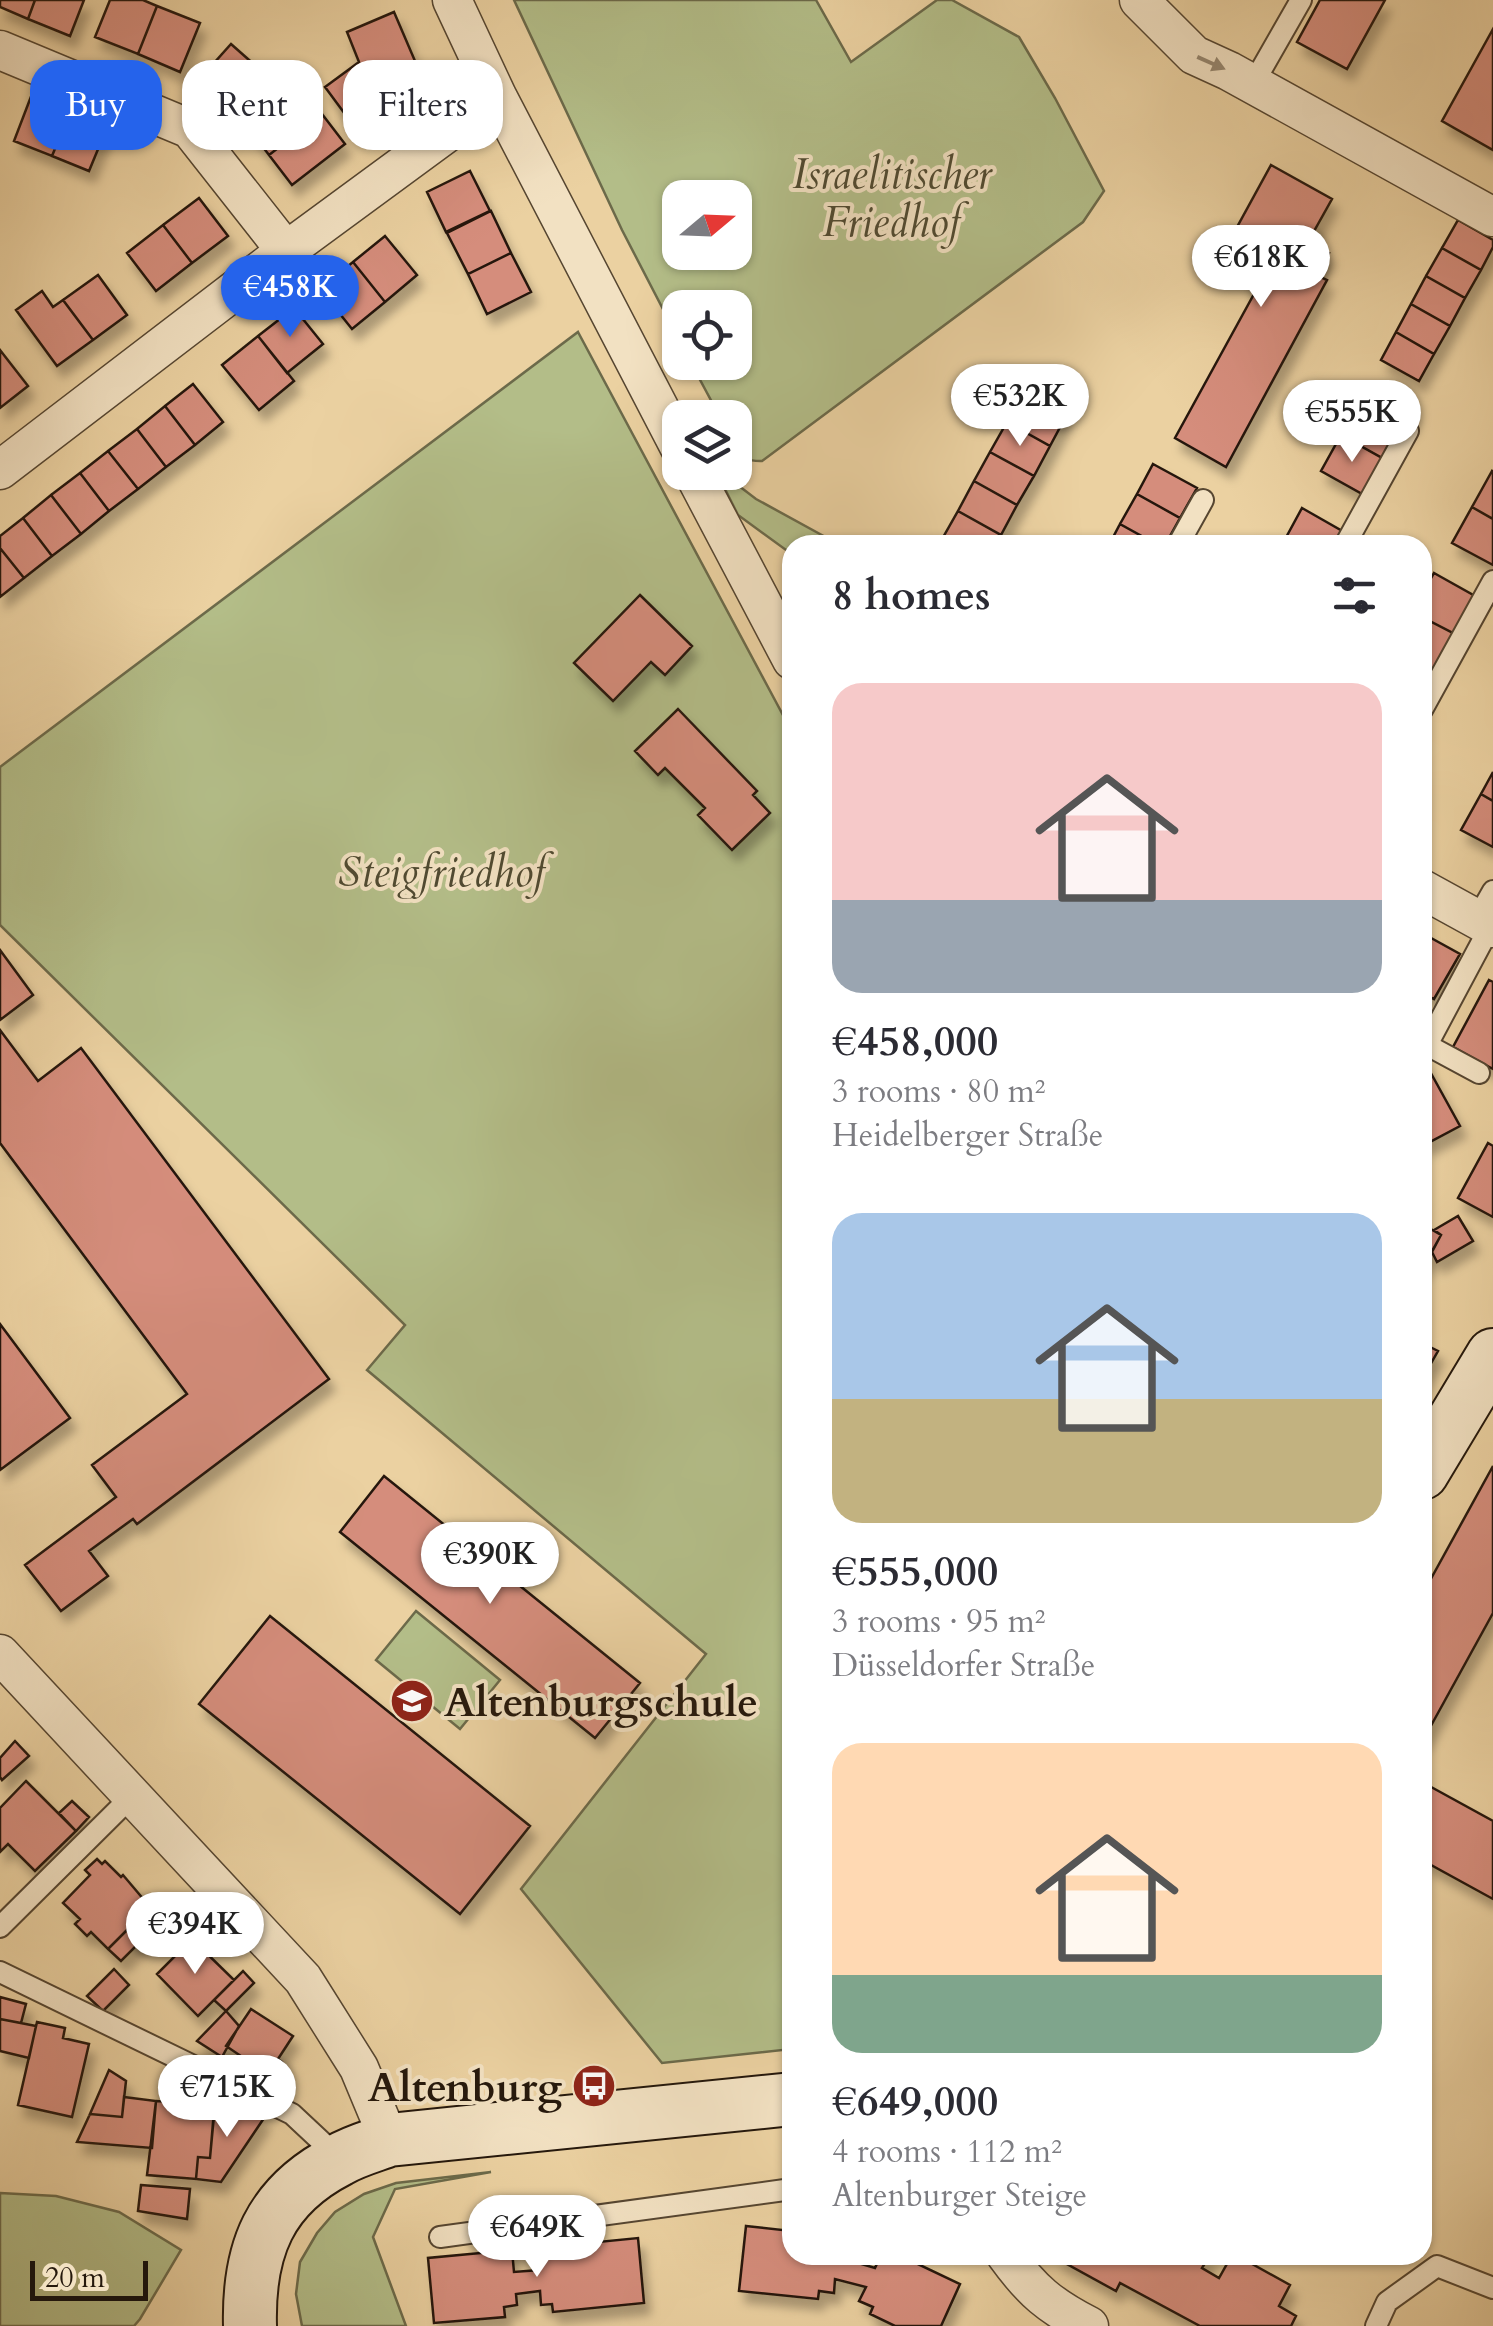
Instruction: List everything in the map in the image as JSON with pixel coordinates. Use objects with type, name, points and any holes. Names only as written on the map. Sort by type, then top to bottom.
[{"type":"main road","points":[[1432,1456],[1493,1355]]},
{"type":"main road","points":[[250,2326],[250,2284],[260,2246],[276,2212],[296,2188],[340,2159],[389,2140],[782,2100]]},
{"type":"street","points":[[452,0],[480,60]]},
{"type":"street","points":[[1138,0],[1194,55],[1493,217]]},
{"type":"street","points":[[0,50],[190,129],[286,251]]},
{"type":"street","points":[[503,108],[662,413]]},
{"type":"street","points":[[0,470],[423,150]]},
{"type":"street","points":[[704,490],[777,600]]},
{"type":"street","points":[[1432,894],[1488,916]]},
{"type":"street","points":[[0,1654],[303,1979],[359,2068],[389,2140]]},
{"type":"street","points":[[1013,2265],[1024,2282],[1055,2308],[1090,2326]]},
{"type":"lane","points":[[1253,84],[1301,0]]},
{"type":"lane","points":[[1351,535],[1408,431]]},
{"type":"lane","points":[[1184,535],[1203,500]]},
{"type":"lane","points":[[1432,692],[1493,581]]},
{"type":"lane","points":[[1432,1034],[1488,916]]},
{"type":"lane","points":[[1432,1048],[1479,1073]]},
{"type":"lane","points":[[0,1928],[132,1796]]},
{"type":"lane","points":[[0,1972],[292,2114],[340,2159]]},
{"type":"lane","points":[[440,2237],[782,2190]]},
{"type":"lane","points":[[1376,2326],[1387,2302],[1437,2266],[1493,2288]]},
{"type":"green space","name":"Israelitischer Friedhof","points":[[514,0],[816,0],[851,62],[937,0],[952,0],[1019,37],[1104,191],[1083,222],[762,461],[752,460],[752,400],[711,400],[700,380],[752,380],[752,290],[662,290],[662,307]]},
{"type":"green space","name":"Steigfriedhof","points":[[578,332],[782,713],[782,2050],[662,2063],[521,1889],[706,1654],[367,1370],[405,1325],[0,925],[0,767]]},
{"type":"green space","points":[[726,490],[744,490],[822,535],[782,535],[782,547],[738,515]]},
{"type":"green space","points":[[416,1611],[500,1680],[460,1729],[376,1660]]},
{"type":"green space","points":[[491,2172],[395,2189],[373,2237],[406,2326],[302,2326],[296,2294],[300,2262],[335,2212],[364,2194],[396,2183]]},
{"type":"green space","points":[[0,2193],[56,2196],[119,2212],[181,2250],[134,2326],[0,2326]]},
{"type":"building","points":[[0,0],[35,0],[28,19],[0,7]]},
{"type":"building","points":[[35,0],[84,0],[70,36],[28,19]]},
{"type":"building","points":[[110,0],[143,0],[157,6],[138,54],[95,37]]},
{"type":"building","points":[[1320,0],[1385,0],[1347,69],[1297,42]]},
{"type":"building","points":[[157,6],[200,23],[180,72],[162,64],[162,60],[138,54]]},
{"type":"building","points":[[394,12],[415,60],[358,60],[347,32]]},
{"type":"building","points":[[1493,29],[1493,150],[1442,121]]},
{"type":"building","points":[[231,44],[249,60],[217,60]]},
{"type":"building","points":[[343,74],[343,111],[325,87]]},
{"type":"building","points":[[30,99],[30,147],[14,141]]},
{"type":"building","points":[[323,115],[343,141],[343,146],[292,185],[269,155],[275,150],[323,150]]},
{"type":"building","points":[[54,150],[98,150],[89,171],[52,156]]},
{"type":"building","points":[[1271,165],[1332,199],[1308,242],[1329,253],[1316,275],[1327,280],[1226,467],[1175,438],[1260,283],[1219,260]]},
{"type":"building","points":[[470,171],[490,211],[446,232],[427,192]]},
{"type":"building","points":[[199,198],[228,236],[192,263],[163,225]]},
{"type":"building","points":[[491,211],[511,253],[468,274],[447,233]]},
{"type":"building","points":[[1458,220],[1493,240],[1481,270],[1442,248]]},
{"type":"building","points":[[163,225],[192,263],[156,291],[127,253]]},
{"type":"building","points":[[385,236],[417,275],[385,302],[353,262]]},
{"type":"building","points":[[1442,248],[1481,270],[1465,298],[1426,276]]},
{"type":"building","points":[[511,253],[531,292],[487,314],[468,274]]},
{"type":"building","points":[[353,262],[385,302],[352,329],[320,289]]},
{"type":"building","points":[[98,275],[127,315],[93,340],[63,300]]},
{"type":"building","points":[[1426,276],[1465,298],[1450,326],[1411,304]]},
{"type":"building","points":[[42,291],[53,307],[63,300],[93,340],[57,366],[16,310]]},
{"type":"building","points":[[1411,304],[1450,326],[1434,354],[1396,332]]},
{"type":"building","points":[[294,308],[323,344],[287,373],[258,336]]},
{"type":"building","points":[[1396,332],[1434,354],[1419,381],[1381,360]]},
{"type":"building","points":[[258,336],[294,381],[259,410],[222,365]]},
{"type":"building","points":[[0,350],[28,386],[0,408]]},
{"type":"building","points":[[193,384],[223,422],[195,445],[165,406]]},
{"type":"building","points":[[1023,392],[1066,416],[1050,446],[1007,422]]},
{"type":"building","points":[[1360,399],[1403,424],[1384,459],[1341,435]]},
{"type":"building","points":[[165,406],[195,445],[166,467],[137,429]]},
{"type":"building","points":[[1007,422],[1050,446],[1034,476],[990,452]]},
{"type":"building","points":[[137,429],[166,467],[138,489],[108,451]]},
{"type":"building","points":[[1341,435],[1384,459],[1364,495],[1321,471]]},
{"type":"building","points":[[108,451],[138,489],[109,511],[80,473]]},
{"type":"building","points":[[990,452],[1034,476],[1017,505],[974,481]]},
{"type":"building","points":[[1153,464],[1197,488],[1180,518],[1137,494]]},
{"type":"building","points":[[1493,472],[1493,519],[1472,507]]},
{"type":"building","points":[[80,473],[109,511],[81,534],[51,495]]},
{"type":"building","points":[[974,481],[1017,505],[1001,535],[958,511]]},
{"type":"building","points":[[1137,494],[1180,518],[1171,535],[1140,535],[1120,524]]},
{"type":"building","points":[[51,495],[81,534],[52,556],[23,518]]},
{"type":"building","points":[[1472,507],[1493,519],[1493,565],[1452,543]]},
{"type":"building","points":[[1302,508],[1344,532],[1342,535],[1287,535]]},
{"type":"building","points":[[958,511],[1001,535],[944,535]]},
{"type":"building","points":[[23,518],[52,556],[24,578],[0,548],[0,536]]},
{"type":"building","points":[[1120,524],[1140,535],[1114,535]]},
{"type":"building","points":[[0,548],[24,578],[0,597]]},
{"type":"building","points":[[1434,573],[1475,596],[1455,634],[1432,622]]},
{"type":"building","points":[[640,595],[692,646],[665,675],[651,662],[613,701],[574,663]]},
{"type":"building","points":[[1432,622],[1455,634],[1432,672]]},
{"type":"building","points":[[678,709],[757,791],[753,795],[770,813],[732,850],[698,815],[705,808],[665,768],[658,775],[635,751]]},
{"type":"building","points":[[1493,772],[1493,801],[1481,794]]},
{"type":"building","points":[[1481,794],[1493,801],[1493,847],[1461,830]]},
{"type":"building","points":[[1432,939],[1460,954],[1432,998]]},
{"type":"building","points":[[0,950],[33,995],[0,1020]]},
{"type":"building","points":[[1489,980],[1493,982],[1493,1069],[1453,1047]]},
{"type":"building","points":[[0,1030],[38,1081],[81,1048],[329,1379],[137,1524],[133,1519],[89,1551],[108,1576],[61,1611],[25,1565],[116,1497],[92,1465],[187,1394],[0,1143]]},
{"type":"building","points":[[1432,1075],[1460,1126],[1432,1141]]},
{"type":"building","points":[[1488,1143],[1493,1146],[1493,1217],[1458,1198]]},
{"type":"building","points":[[1458,1216],[1473,1241],[1437,1262],[1432,1252],[1441,1235],[1434,1230]]},
{"type":"building","points":[[1432,1230],[1441,1235],[1432,1251]]},
{"type":"building","points":[[0,1324],[70,1418],[0,1470]]},
{"type":"building","points":[[1493,1466],[1493,1613],[1432,1724],[1432,1577]]},
{"type":"building","points":[[384,1476],[640,1683],[595,1738],[340,1532]]},
{"type":"building","points":[[270,1616],[530,1826],[460,1914],[199,1704]]},
{"type":"building","points":[[15,1741],[29,1756],[2,1780],[0,1758]]},
{"type":"building","points":[[26,1781],[76,1831],[35,1871],[8,1844],[0,1852],[0,1808]]},
{"type":"building","points":[[1432,1787],[1493,1821],[1493,1899],[1432,1865]]},
{"type":"building","points":[[72,1801],[89,1817],[76,1831],[59,1813]]},
{"type":"building","points":[[97,1859],[123,1875],[150,1907],[108,1949],[91,1932],[87,1936],[75,1924],[80,1919],[63,1903],[90,1875],[85,1870]]},
{"type":"building","points":[[133,1924],[146,1936],[121,1961],[108,1949]]},
{"type":"building","points":[[192,1939],[234,1980],[198,2016],[157,1974]]},
{"type":"building","points":[[114,1969],[129,1985],[103,2011],[87,1996]]},
{"type":"building","points":[[243,1971],[254,1983],[226,2011],[214,2000]]},
{"type":"building","points":[[0,1997],[26,2004],[21,2023],[0,2019]]},
{"type":"building","points":[[251,2009],[293,2036],[278,2059],[284,2068],[279,2075],[272,2077],[226,2046]]},
{"type":"building","points":[[226,2011],[239,2026],[222,2057],[197,2041]]},
{"type":"building","points":[[0,2019],[36,2026],[29,2058],[0,2051]]},
{"type":"building","points":[[37,2022],[65,2028],[63,2038],[89,2044],[72,2117],[18,2105]]},
{"type":"building","points":[[109,2070],[126,2081],[122,2117],[90,2114]]},
{"type":"building","points":[[124,2097],[156,2101],[152,2148],[77,2142],[90,2114],[122,2117]]},
{"type":"building","points":[[215,2099],[264,2118],[221,2182],[196,2179],[198,2157],[210,2158]]},
{"type":"building","points":[[156,2101],[215,2105],[210,2158],[198,2157],[196,2179],[147,2175]]},
{"type":"building","points":[[141,2185],[190,2189],[187,2219],[138,2211]]},
{"type":"building","points":[[746,2226],[782,2230],[782,2265],[920,2265],[960,2284],[941,2326],[895,2326],[870,2314],[873,2307],[859,2301],[866,2287],[835,2279],[834,2293],[819,2291],[818,2299],[739,2291]]},
{"type":"building","points":[[638,2238],[644,2303],[553,2312],[552,2304],[541,2305],[540,2291],[516,2294],[517,2305],[504,2307],[505,2317],[434,2323],[428,2258],[512,2250],[514,2272],[539,2270],[537,2248]]},
{"type":"building","points":[[1069,2265],[1204,2265],[1202,2268],[1219,2278],[1226,2265],[1254,2265],[1290,2285],[1279,2306],[1296,2316],[1291,2326],[1200,2326],[1120,2283],[1116,2291]]},
{"type":"place","name":"Altenburgschule","points":[[412,1701]]},
{"type":"place","name":"Altenburg","points":[[594,2086]]}]
